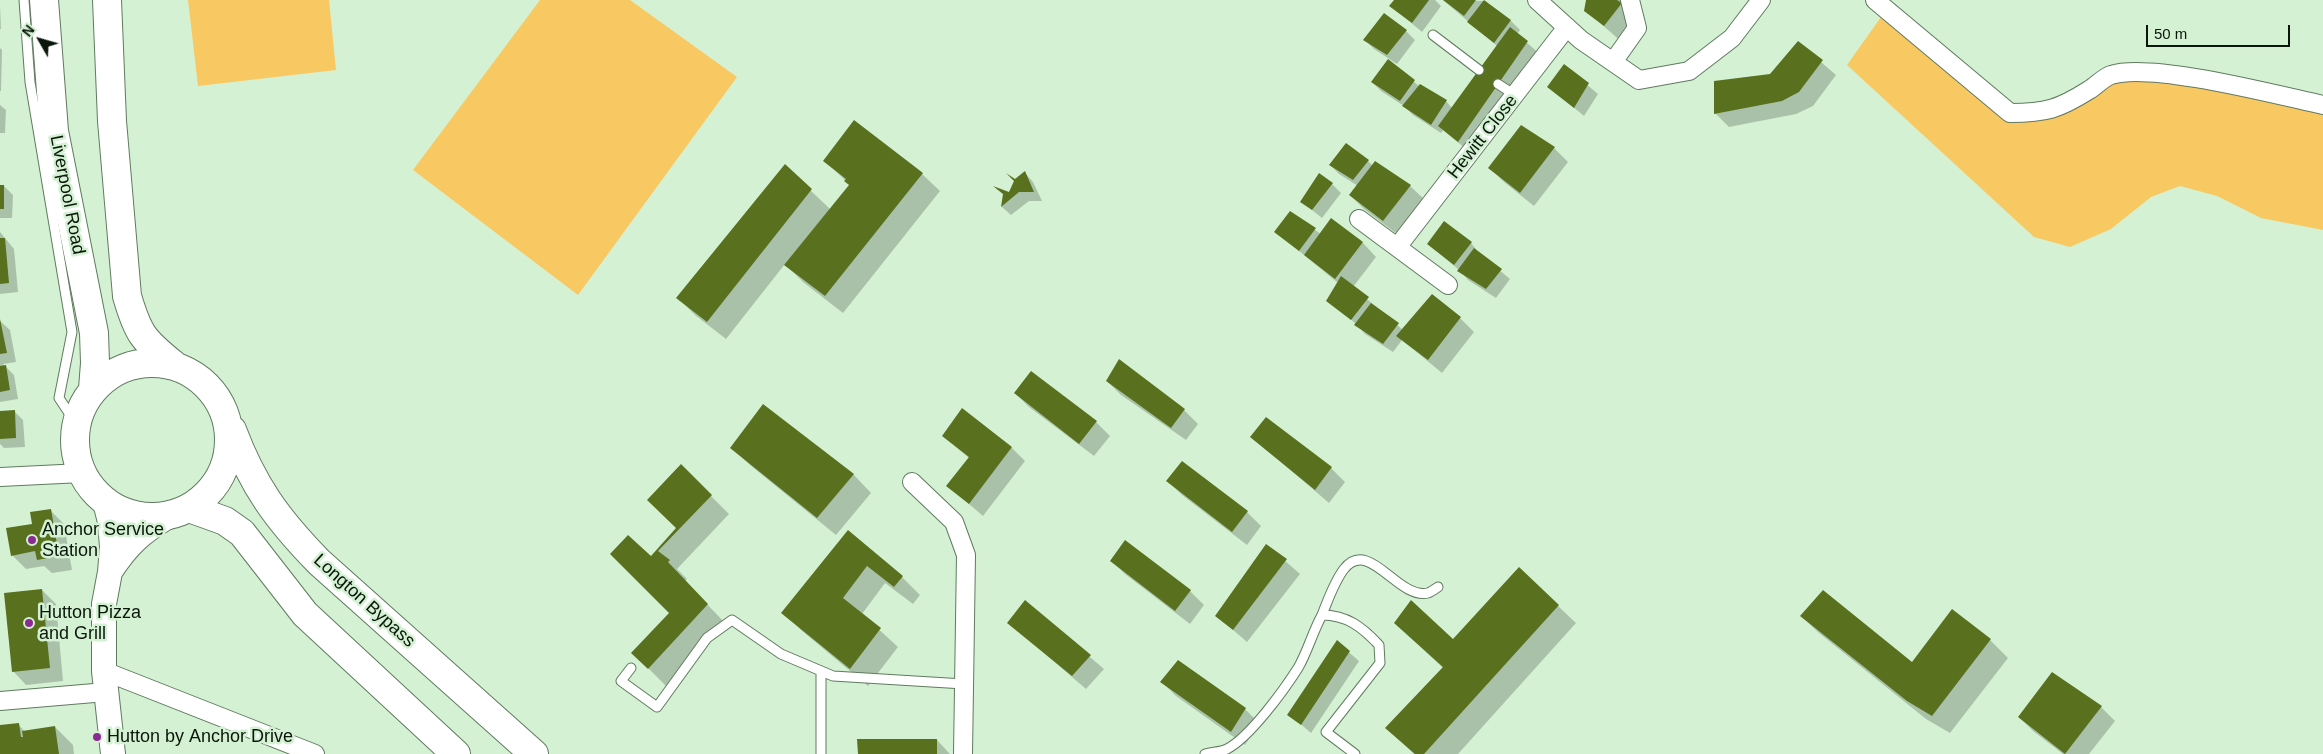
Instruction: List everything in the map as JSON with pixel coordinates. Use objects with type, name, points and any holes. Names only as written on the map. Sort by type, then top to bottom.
[{"type":"highway","name":"Liverpool Road","points":[[44,0],[54,131],[94,333],[95,363],[93,389]]},
{"type":"highway","points":[[107,0],[112,120],[127,296],[135,323],[148,344],[174,364],[193,373],[209,386],[221,402],[228,421],[230,446],[224,471],[210,493],[179,512],[147,518],[125,512],[105,502],[92,489],[82,473],[75,447],[76,422],[81,408],[93,389],[110,374],[130,365],[152,362],[174,364]]},
{"type":"highway","name":"Longton Bypass","points":[[228,421],[243,461],[262,495],[290,533],[319,562],[534,754]]},
{"type":"highway","points":[[179,512],[225,521],[242,533],[305,614],[456,754]]},
{"type":"street","points":[[1537,0],[1581,40],[1639,80],[1689,70],[1732,38],[1761,0]]},
{"type":"street","points":[[1612,62],[1637,28],[1630,0]]},
{"type":"street","points":[[1875,0],[2010,113],[2039,113],[2055,108],[2091,89],[2110,75],[2130,72],[2189,78],[2323,104]]},
{"type":"street","name":"Hewitt Close","points":[[1398,246],[1567,27]]},
{"type":"street","points":[[1360,219],[1448,284]]},
{"type":"street","points":[[0,477],[82,473]]},
{"type":"street","points":[[912,482],[954,522],[966,555],[963,754]]},
{"type":"street","points":[[105,502],[110,522],[110,572],[104,604],[105,682],[113,754]]},
{"type":"street","points":[[110,572],[125,550],[145,531],[179,512]]},
{"type":"street","points":[[0,701],[105,682],[315,754]]},
{"type":"lane","points":[[24,0],[30,82],[72,332],[59,398],[76,422]]},
{"type":"lane","points":[[1433,35],[1479,70]]},
{"type":"lane","points":[[1498,84],[1514,96]]},
{"type":"lane","points":[[1205,754],[1225,750],[1235,744],[1258,722],[1299,666],[1344,568],[1355,560],[1364,559],[1371,562],[1393,580],[1415,592],[1427,593],[1438,587]]},
{"type":"lane","points":[[1322,615],[1342,617],[1351,621],[1364,629],[1379,645],[1380,662],[1326,732],[1355,754]]},
{"type":"lane","points":[[631,668],[621,682],[657,707],[707,638],[732,620],[782,654],[833,676],[964,684]]},
{"type":"lane","points":[[820,754],[821,671]]},
{"type":"shaded area","points":[[188,0],[329,0],[336,70],[198,86]]},
{"type":"shaded area","points":[[540,0],[630,0],[737,77],[578,295],[413,170]]},
{"type":"shaded area","points":[[1881,17],[2002,116],[2120,79],[2154,78],[2323,110],[2323,230],[2261,218],[2217,196],[2180,186],[2151,197],[2111,229],[2070,247],[2034,237],[1847,65]]},
{"type":"building","points":[[1394,0],[1429,0],[1412,23],[1389,6]]},
{"type":"building","points":[[1443,0],[1476,0],[1464,16]]},
{"type":"building","points":[[1484,0],[1511,20],[1494,43],[1467,22]]},
{"type":"building","points":[[1586,0],[1617,0],[1622,3],[1604,26],[1584,11]]},
{"type":"building","points":[[1384,13],[1407,30],[1387,55],[1363,40]]},
{"type":"building","points":[[1510,27],[1528,41],[1458,142],[1438,126]]},
{"type":"building","points":[[1798,41],[1823,60],[1799,92],[1782,101],[1714,114],[1714,81],[1770,74]]},
{"type":"building","points":[[1388,59],[1415,80],[1400,101],[1371,82]]},
{"type":"building","points":[[1564,64],[1589,83],[1574,108],[1547,87]]},
{"type":"building","points":[[1420,84],[1447,100],[1431,125],[1402,106]]},
{"type":"building","points":[[854,120],[923,173],[825,296],[784,265],[849,185],[844,181],[846,179],[823,161]]},
{"type":"building","points":[[1521,125],[1555,147],[1520,193],[1488,168]]},
{"type":"building","points":[[1346,143],[1369,160],[1353,180],[1329,165]]},
{"type":"building","points":[[1375,161],[1411,185],[1383,221],[1349,195]]},
{"type":"building","points":[[785,164],[812,189],[707,322],[676,298]]},
{"type":"building","points":[[1025,171],[1034,192],[1019,192],[1001,207],[1003,194],[993,186],[1009,192],[1014,181],[1006,173],[1015,179]]},
{"type":"building","points":[[1319,173],[1333,183],[1312,210],[1300,202]]},
{"type":"building","points":[[0,185],[4,185],[4,209],[0,209]]},
{"type":"building","points":[[1290,211],[1316,228],[1299,251],[1274,232]]},
{"type":"building","points":[[1331,218],[1363,242],[1335,279],[1304,255]]},
{"type":"building","points":[[1444,221],[1472,242],[1454,265],[1427,244]]},
{"type":"building","points":[[0,238],[5,238],[9,283],[0,284]]},
{"type":"building","points":[[1474,248],[1502,269],[1486,289],[1457,271]]},
{"type":"building","points":[[1341,276],[1369,297],[1351,320],[1326,301]]},
{"type":"building","points":[[1432,294],[1461,317],[1428,360],[1396,336]]},
{"type":"building","points":[[1371,303],[1399,323],[1383,344],[1354,325]]},
{"type":"building","points":[[0,319],[7,353],[0,354]]},
{"type":"building","points":[[1119,359],[1185,409],[1171,428],[1106,381]]},
{"type":"building","points":[[6,365],[10,390],[0,392],[0,366]]},
{"type":"building","points":[[1031,371],[1097,421],[1079,444],[1014,393]]},
{"type":"building","points":[[763,404],[854,474],[817,518],[730,448]]},
{"type":"building","points":[[962,408],[1012,447],[969,504],[946,486],[969,457],[942,436]]},
{"type":"building","points":[[15,410],[16,438],[0,439],[0,411]]},
{"type":"building","points":[[1266,417],[1332,467],[1315,490],[1250,437]]},
{"type":"building","points":[[1182,461],[1248,511],[1232,532],[1166,481]]},
{"type":"building","points":[[681,464],[712,495],[658,551],[670,560],[668,562],[708,604],[648,669],[631,653],[669,613],[610,554],[628,535],[651,556],[676,528],[647,500]]},
{"type":"building","name":"Anchor Service Station","points":[[51,509],[59,556],[37,560],[35,551],[11,556],[6,528],[32,524],[30,512]]},
{"type":"building","points":[[848,530],[903,576],[894,587],[867,566],[843,598],[881,628],[850,669],[781,613]]},
{"type":"building","points":[[1125,540],[1191,590],[1175,611],[1110,561]]},
{"type":"building","points":[[1266,544],[1287,559],[1233,630],[1215,616]]},
{"type":"building","points":[[1519,567],[1559,605],[1424,754],[1415,754],[1385,728],[1443,667],[1394,623],[1411,600],[1453,639]]},
{"type":"building","points":[[42,589],[50,668],[12,672],[4,593]]},
{"type":"building","points":[[1823,590],[1912,662],[1952,609],[1991,639],[1932,716],[1907,701],[1800,616]]},
{"type":"building","points":[[1025,600],[1091,655],[1072,676],[1007,623]]},
{"type":"building","points":[[1337,640],[1350,651],[1301,725],[1287,715]]},
{"type":"building","points":[[1178,660],[1246,708],[1231,732],[1160,682]]},
{"type":"building","points":[[2052,672],[2102,706],[2065,754],[2018,717]]},
{"type":"building","points":[[19,723],[21,737],[23,737],[22,731],[55,726],[59,754],[0,754],[0,725]]},
{"type":"building","points":[[857,739],[937,739],[937,754],[858,754]]},
{"type":"place","name":"Anchor Service Station","points":[[32,540]]},
{"type":"place","name":"Hutton Pizza and Grill","points":[[29,623]]},
{"type":"place","name":"Hutton by Anchor Drive","points":[[97,737]]}]
